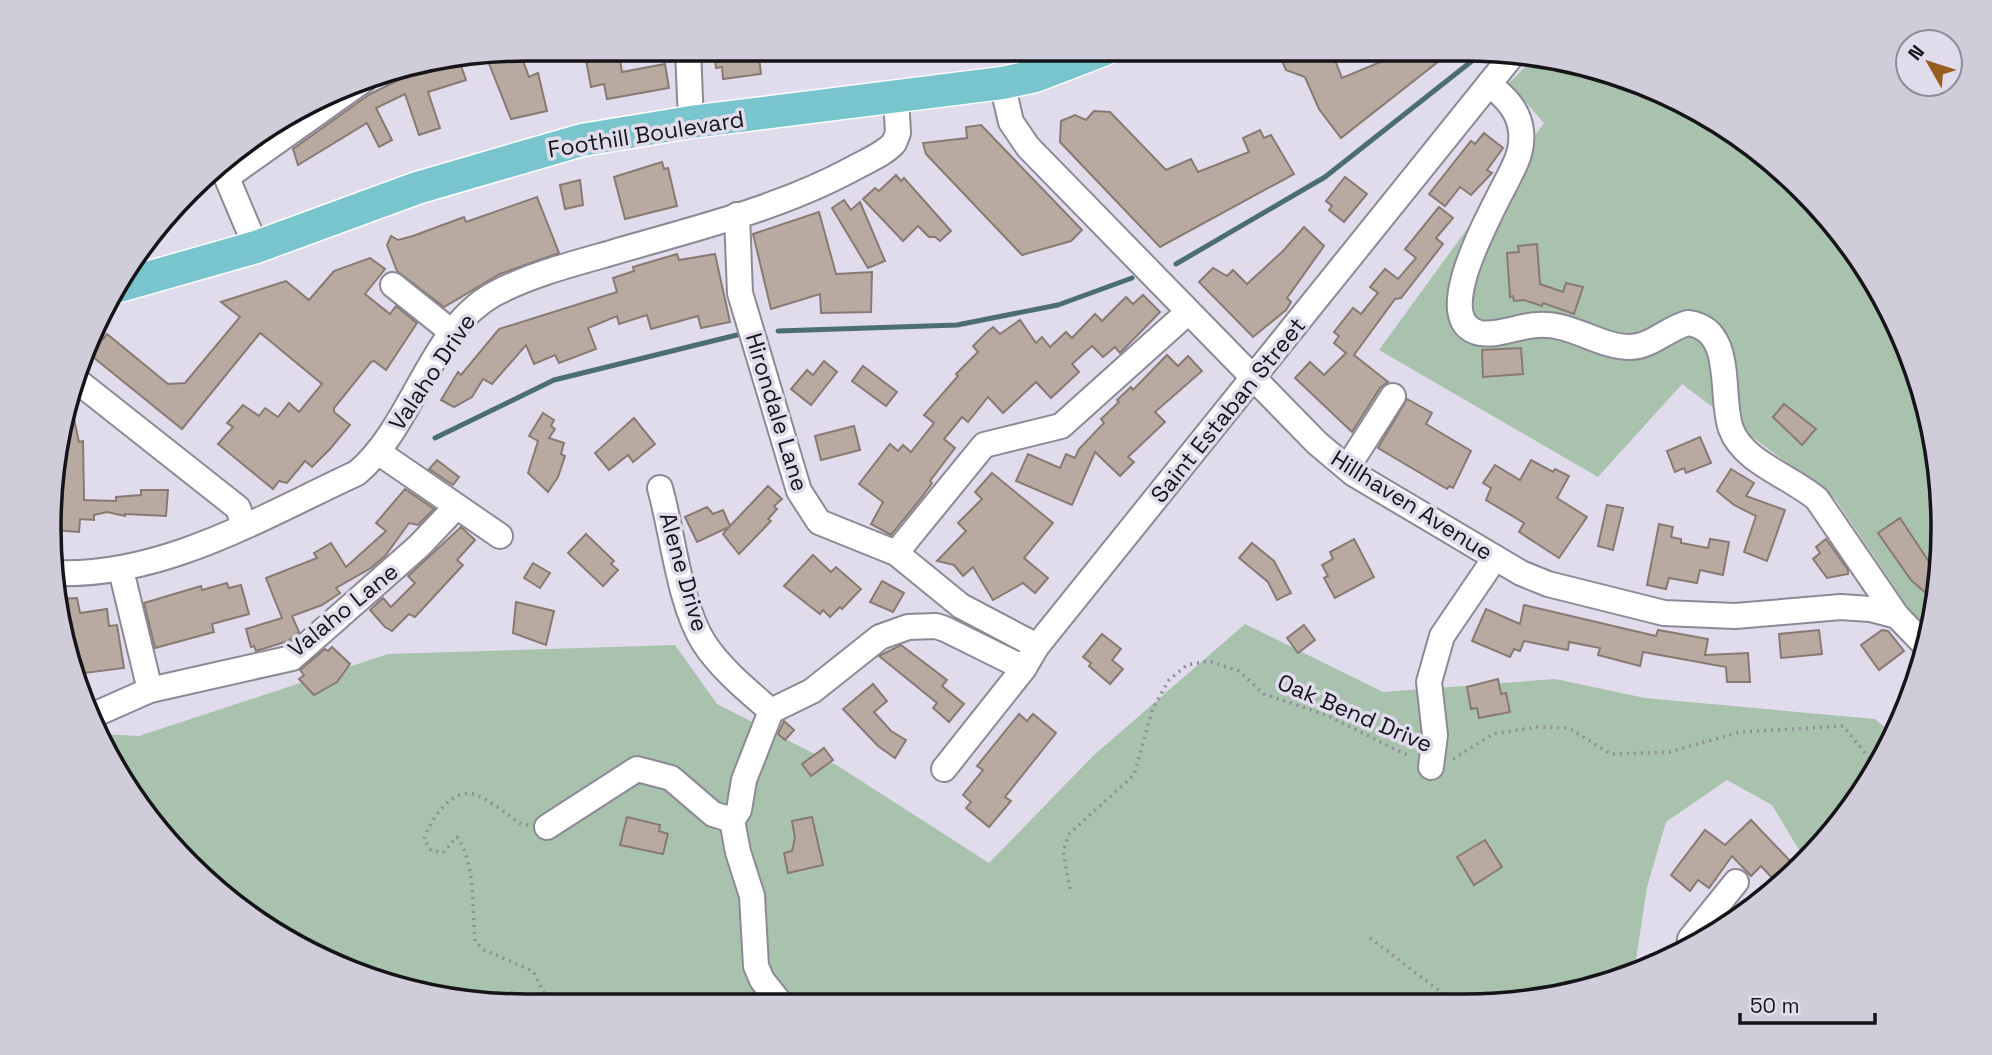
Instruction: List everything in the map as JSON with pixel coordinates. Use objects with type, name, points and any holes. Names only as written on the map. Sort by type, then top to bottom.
[{"type":"main road","name":"Foothill Boulevard","points":[[131,283],[256,247],[498,162],[582,140],[691,122],[1002,83],[1035,76],[1074,61]]},
{"type":"street","points":[[688,61],[691,122]]},
{"type":"street","name":"Saint Estaban Street","points":[[944,769],[1506,63]]},
{"type":"street","name":"Hillhaven Avenue","points":[[1002,83],[1011,122],[1028,147],[1187,313],[1317,443],[1347,468],[1495,558],[1548,584],[1664,613],[1735,616],[1840,607],[1870,609],[1896,616]]},
{"type":"street","points":[[1489,84],[1513,108],[1521,128],[1521,138],[1518,159],[1481,229],[1469,262],[1460,305],[1466,323],[1482,333],[1538,325],[1561,326],[1628,347],[1640,346],[1665,331],[1688,323],[1710,333],[1718,343],[1727,419],[1737,442],[1746,454],[1800,484],[1817,499],[1896,616],[1917,637]]},
{"type":"street","name":"Valaho Drive","points":[[63,573],[121,570],[194,547],[357,473],[378,452],[453,333],[476,307],[495,294],[566,266],[809,191],[891,147],[898,133],[896,98]]},
{"type":"street","points":[[245,158],[308,116]]},
{"type":"street","points":[[225,173],[256,247]]},
{"type":"street","name":"Hirondale Lane","points":[[737,215],[740,293],[799,492],[819,522],[896,553],[961,606],[1031,657]]},
{"type":"street","points":[[393,285],[453,333]]},
{"type":"street","points":[[896,553],[984,445],[1061,426],[1187,313]]},
{"type":"street","points":[[84,386],[238,508],[244,526]]},
{"type":"street","points":[[1347,468],[1393,396]]},
{"type":"street","points":[[378,452],[500,536]]},
{"type":"street","name":"Alene Drive","points":[[660,488],[689,610],[699,635],[727,671],[771,711]]},
{"type":"street","name":"Valaho Lane","points":[[100,712],[150,690],[292,658],[419,546],[456,507]]},
{"type":"street","points":[[1431,767],[1436,734],[1429,682],[1442,636],[1495,558]]},
{"type":"street","points":[[121,570],[150,690]]},
{"type":"street","points":[[774,994],[756,966],[752,896],[738,852],[732,820],[739,810],[744,780],[771,711],[812,691],[880,637],[908,627],[936,626],[1031,657]]},
{"type":"street","points":[[547,827],[637,769],[671,778],[713,814],[732,820]]},
{"type":"street","points":[[1695,933],[1736,882]]},
{"type":"path","name":"Oak Bend Drive","points":[[1070,889],[1063,851],[1069,834],[1134,775],[1153,708],[1169,680],[1187,665],[1209,661],[1239,671],[1264,694],[1326,715],[1431,767],[1462,756],[1493,734],[1537,727],[1569,728],[1611,754],[1670,752],[1740,732],[1843,726],[1869,759]]},
{"type":"path","points":[[544,994],[533,971],[484,950],[475,941],[470,878],[463,844],[457,837],[443,853],[432,850],[425,839],[429,825],[441,809],[458,796],[477,794],[522,824],[547,827]]},
{"type":"path","points":[[1370,938],[1444,994]]},
{"type":"green space","points":[[1527,65],[1585,77],[1671,109],[1724,140],[1772,177],[1815,220],[1834,244],[1852,268],[1883,321],[1906,378],[1922,437],[1931,528],[1927,588],[1920,625],[1835,499],[1682,384],[1598,477],[1379,350],[1544,123],[1509,83]]},
{"type":"green space","points":[[1245,624],[1383,692],[1555,679],[1645,698],[1875,719],[1886,728],[1852,787],[1800,851],[1772,805],[1727,780],[1666,822],[1647,887],[1636,961],[1555,985],[1464,994],[528,994],[437,985],[378,969],[321,946],[268,915],[244,897],[220,878],[177,835],[140,787],[109,734],[139,736],[388,654],[675,645],[717,704],[838,766],[989,863],[1093,756]]},
{"type":"building","points":[[523,61],[529,77],[538,73],[547,111],[511,119],[489,63]]},
{"type":"building","points":[[586,61],[620,61],[622,72],[665,64],[669,88],[607,99],[604,84],[591,87]]},
{"type":"building","points":[[715,61],[759,61],[761,74],[723,79],[722,67],[716,68]]},
{"type":"building","points":[[1282,61],[1335,61],[1342,78],[1383,61],[1439,61],[1341,138],[1319,109],[1305,77],[1286,70]]},
{"type":"building","points":[[461,66],[466,80],[428,92],[440,128],[419,135],[405,94],[376,108],[392,140],[379,147],[367,123],[298,165],[293,149],[370,94],[401,79]]},
{"type":"building","points":[[1094,111],[1110,112],[1166,170],[1191,159],[1198,172],[1249,152],[1243,138],[1260,130],[1264,138],[1271,135],[1294,174],[1160,247],[1060,142],[1061,121],[1075,115],[1086,120]]},
{"type":"building","points":[[981,125],[1082,230],[1071,241],[1022,255],[926,154],[923,143],[967,138],[966,127]]},
{"type":"building","points":[[1484,133],[1503,148],[1487,170],[1492,173],[1471,195],[1460,187],[1445,206],[1429,194],[1471,141],[1475,144]]},
{"type":"building","points":[[662,162],[664,169],[668,168],[677,206],[625,219],[614,177]]},
{"type":"building","points":[[896,175],[901,181],[904,178],[951,231],[940,241],[929,237],[918,226],[903,241],[863,199],[875,188],[879,191]]},
{"type":"building","points":[[1345,177],[1367,194],[1344,222],[1329,210],[1332,206],[1326,201]]},
{"type":"building","points":[[580,180],[583,205],[565,209],[560,185]]},
{"type":"building","points":[[537,197],[559,253],[500,274],[444,307],[397,271],[387,245],[391,236],[398,240],[464,217],[466,222]]},
{"type":"building","points":[[844,200],[851,210],[860,202],[885,261],[868,268],[832,208]]},
{"type":"building","points":[[1439,207],[1453,218],[1436,238],[1443,244],[1401,298],[1395,299],[1354,355],[1388,382],[1380,388],[1352,432],[1295,378],[1310,362],[1324,375],[1346,353],[1334,343],[1339,336],[1334,332],[1353,308],[1361,314],[1378,293],[1370,287],[1385,269],[1398,279],[1416,258],[1405,249]]},
{"type":"building","points":[[819,212],[836,274],[872,272],[871,312],[821,313],[820,294],[771,309],[753,234]]},
{"type":"building","points":[[1304,227],[1324,246],[1287,298],[1291,302],[1286,310],[1253,337],[1199,282],[1213,268],[1227,276],[1233,270],[1247,284],[1283,251]]},
{"type":"building","points":[[1537,244],[1540,284],[1563,292],[1566,283],[1583,287],[1574,314],[1543,303],[1542,306],[1524,300],[1514,301],[1513,296],[1510,297],[1507,253],[1519,252],[1518,246]]},
{"type":"building","points":[[677,254],[679,260],[715,254],[730,322],[701,328],[698,316],[651,329],[647,315],[619,324],[617,316],[588,328],[596,349],[559,363],[555,355],[534,364],[526,345],[492,384],[483,379],[472,397],[454,407],[441,400],[458,372],[461,375],[499,329],[617,292],[613,278],[634,271],[633,267]]},
{"type":"building","points":[[370,258],[385,269],[365,294],[390,314],[396,306],[417,323],[386,370],[374,361],[371,362],[334,408],[334,412],[350,425],[330,449],[312,467],[305,461],[287,483],[279,481],[273,489],[218,444],[233,427],[227,423],[243,405],[259,416],[265,408],[278,417],[289,403],[299,412],[322,384],[260,333],[182,429],[94,358],[102,338],[107,334],[168,384],[185,383],[240,317],[221,302],[286,281],[309,300],[334,271]]},
{"type":"building","points":[[1143,295],[1160,312],[1120,353],[1115,347],[1103,357],[1092,346],[1072,364],[1079,372],[1051,398],[1036,382],[1003,413],[988,397],[968,422],[962,417],[944,439],[955,448],[930,481],[932,483],[922,497],[891,535],[871,524],[883,502],[859,484],[890,444],[898,451],[903,445],[911,452],[934,423],[924,415],[958,376],[956,374],[978,352],[973,346],[993,327],[1000,334],[1020,320],[1036,343],[1042,337],[1050,347],[1066,332],[1072,338],[1095,314],[1102,321],[1126,297],[1133,304]]},
{"type":"building","points":[[1521,348],[1523,374],[1483,377],[1482,350]]},
{"type":"building","points":[[1167,355],[1178,366],[1188,356],[1202,371],[1155,412],[1165,422],[1128,457],[1134,462],[1120,476],[1095,452],[1072,505],[1016,481],[1028,454],[1060,468],[1066,454],[1075,458],[1079,449],[1104,423],[1101,419],[1119,402],[1117,400],[1131,387],[1133,390]]},
{"type":"building","points":[[824,361],[837,372],[811,405],[791,389],[807,370],[813,375]]},
{"type":"building","points":[[863,366],[897,392],[886,406],[852,381]]},
{"type":"building","points":[[1407,399],[1432,413],[1426,424],[1471,451],[1453,488],[1449,486],[1447,489],[1378,448]]},
{"type":"building","points":[[1784,404],[1816,429],[1802,445],[1773,417]]},
{"type":"building","points":[[543,413],[554,420],[551,426],[555,429],[549,438],[564,443],[561,454],[565,456],[558,477],[548,492],[528,473],[538,441],[529,436]]},
{"type":"building","points":[[634,418],[655,444],[633,462],[628,455],[609,470],[595,453]]},
{"type":"building","points":[[74,419],[79,442],[83,441],[84,500],[116,501],[116,497],[141,495],[141,490],[168,490],[166,516],[125,516],[107,512],[94,515],[94,520],[80,519],[79,532],[61,531],[65,467]]},
{"type":"building","points":[[854,426],[860,450],[821,460],[815,436]]},
{"type":"building","points":[[1700,437],[1711,463],[1686,473],[1684,468],[1675,472],[1667,451]]},
{"type":"building","points":[[437,460],[459,477],[453,485],[429,469]]},
{"type":"building","points":[[1531,460],[1553,472],[1555,469],[1569,476],[1557,498],[1587,517],[1559,558],[1519,532],[1524,523],[1486,500],[1491,488],[1483,483],[1495,465],[1520,480]]},
{"type":"building","points":[[1731,469],[1754,483],[1746,496],[1785,510],[1767,561],[1744,552],[1756,516],[1734,505],[1717,491]]},
{"type":"building","points":[[992,473],[1053,523],[1024,558],[1048,578],[1035,593],[1023,583],[993,600],[973,567],[963,576],[954,565],[937,561],[966,531],[958,523],[982,499],[975,492]]},
{"type":"building","points":[[768,486],[782,499],[774,506],[777,509],[768,519],[771,521],[739,554],[723,534],[729,527],[697,542],[685,517],[707,507],[713,514],[723,510],[730,526]]},
{"type":"building","points":[[405,489],[434,509],[418,525],[409,523],[385,556],[371,568],[336,588],[340,593],[322,605],[292,616],[299,632],[288,641],[256,651],[254,646],[251,647],[246,629],[282,618],[266,578],[317,558],[314,553],[331,543],[346,567],[386,531],[376,523]]},
{"type":"building","points":[[1607,505],[1623,508],[1613,550],[1598,546]]},
{"type":"building","points":[[1900,518],[1930,563],[1926,593],[1911,580],[1878,533]]},
{"type":"building","points":[[1659,524],[1673,527],[1671,537],[1681,539],[1681,543],[1708,548],[1710,539],[1729,542],[1723,575],[1700,570],[1697,583],[1669,578],[1666,589],[1647,585]]},
{"type":"building","points":[[461,527],[475,540],[457,560],[463,565],[415,617],[409,614],[392,631],[385,627],[370,610],[383,598],[391,607],[415,583],[408,576]]},
{"type":"building","points":[[586,534],[614,561],[611,564],[618,570],[603,586],[568,553]]},
{"type":"building","points":[[1354,539],[1374,577],[1335,598],[1324,578],[1328,576],[1322,565],[1333,559],[1330,552]]},
{"type":"building","points":[[1826,539],[1848,570],[1848,574],[1827,578],[1813,559],[1820,553],[1816,547]]},
{"type":"building","points":[[1252,543],[1274,561],[1291,593],[1277,600],[1268,582],[1239,558]]},
{"type":"building","points":[[813,555],[831,572],[836,567],[861,589],[842,609],[840,607],[830,617],[823,610],[820,614],[784,586]]},
{"type":"building","points":[[533,563],[550,573],[540,588],[524,578]]},
{"type":"building","points":[[882,581],[904,593],[893,612],[870,602]]},
{"type":"building","points":[[227,583],[229,588],[241,585],[249,614],[212,624],[214,632],[155,648],[144,603],[201,586],[202,590]]},
{"type":"building","points":[[77,598],[80,613],[107,609],[109,626],[117,625],[124,668],[85,673],[67,599]]},
{"type":"building","points":[[516,602],[554,611],[546,645],[513,633]]},
{"type":"building","points":[[1524,605],[1656,636],[1658,630],[1708,639],[1705,655],[1748,653],[1750,682],[1727,682],[1726,667],[1643,652],[1640,666],[1598,655],[1600,648],[1569,642],[1568,650],[1524,641],[1520,651],[1514,649],[1510,657],[1472,641],[1486,609],[1520,624]]},
{"type":"building","points":[[1304,625],[1315,640],[1298,653],[1287,638]]},
{"type":"building","points":[[1819,630],[1822,654],[1781,658],[1779,634]]},
{"type":"building","points":[[1882,630],[1888,631],[1904,651],[1879,670],[1861,645]]},
{"type":"building","points":[[1102,634],[1121,649],[1112,660],[1123,669],[1110,684],[1089,666],[1091,663],[1083,657]]},
{"type":"building","points":[[901,645],[947,680],[942,686],[964,704],[949,722],[933,708],[937,703],[879,656]]},
{"type":"building","points":[[332,647],[350,664],[337,682],[314,695],[299,679],[304,675],[300,670],[325,649],[328,651]]},
{"type":"building","points":[[1498,679],[1501,694],[1506,693],[1510,712],[1479,718],[1477,708],[1471,709],[1467,687]]},
{"type":"building","points":[[873,684],[887,701],[874,712],[891,731],[906,740],[895,758],[878,746],[843,709]]},
{"type":"building","points":[[1019,714],[1027,721],[1033,714],[1056,733],[1005,797],[1011,801],[989,827],[966,808],[971,802],[963,795],[983,770],[977,766]]},
{"type":"building","points":[[784,721],[794,730],[785,740],[778,734]]},
{"type":"building","points":[[824,748],[833,760],[811,776],[802,764]]},
{"type":"building","points":[[627,817],[660,825],[659,831],[668,834],[663,854],[620,845]]},
{"type":"building","points":[[812,817],[823,865],[788,873],[784,853],[792,851],[795,838],[792,821]]},
{"type":"building","points":[[1751,820],[1790,861],[1772,878],[1761,866],[1751,876],[1732,856],[1709,888],[1698,880],[1690,891],[1671,875],[1705,830],[1725,845]]},
{"type":"building","points":[[1485,840],[1502,867],[1474,885],[1457,857]]},
{"type":"waterway","points":[[1176,264],[1325,177],[1472,61]]},
{"type":"waterway","points":[[778,331],[957,325],[1058,305],[1132,278]]},
{"type":"waterway","points":[[435,438],[554,380],[745,333]]}]
